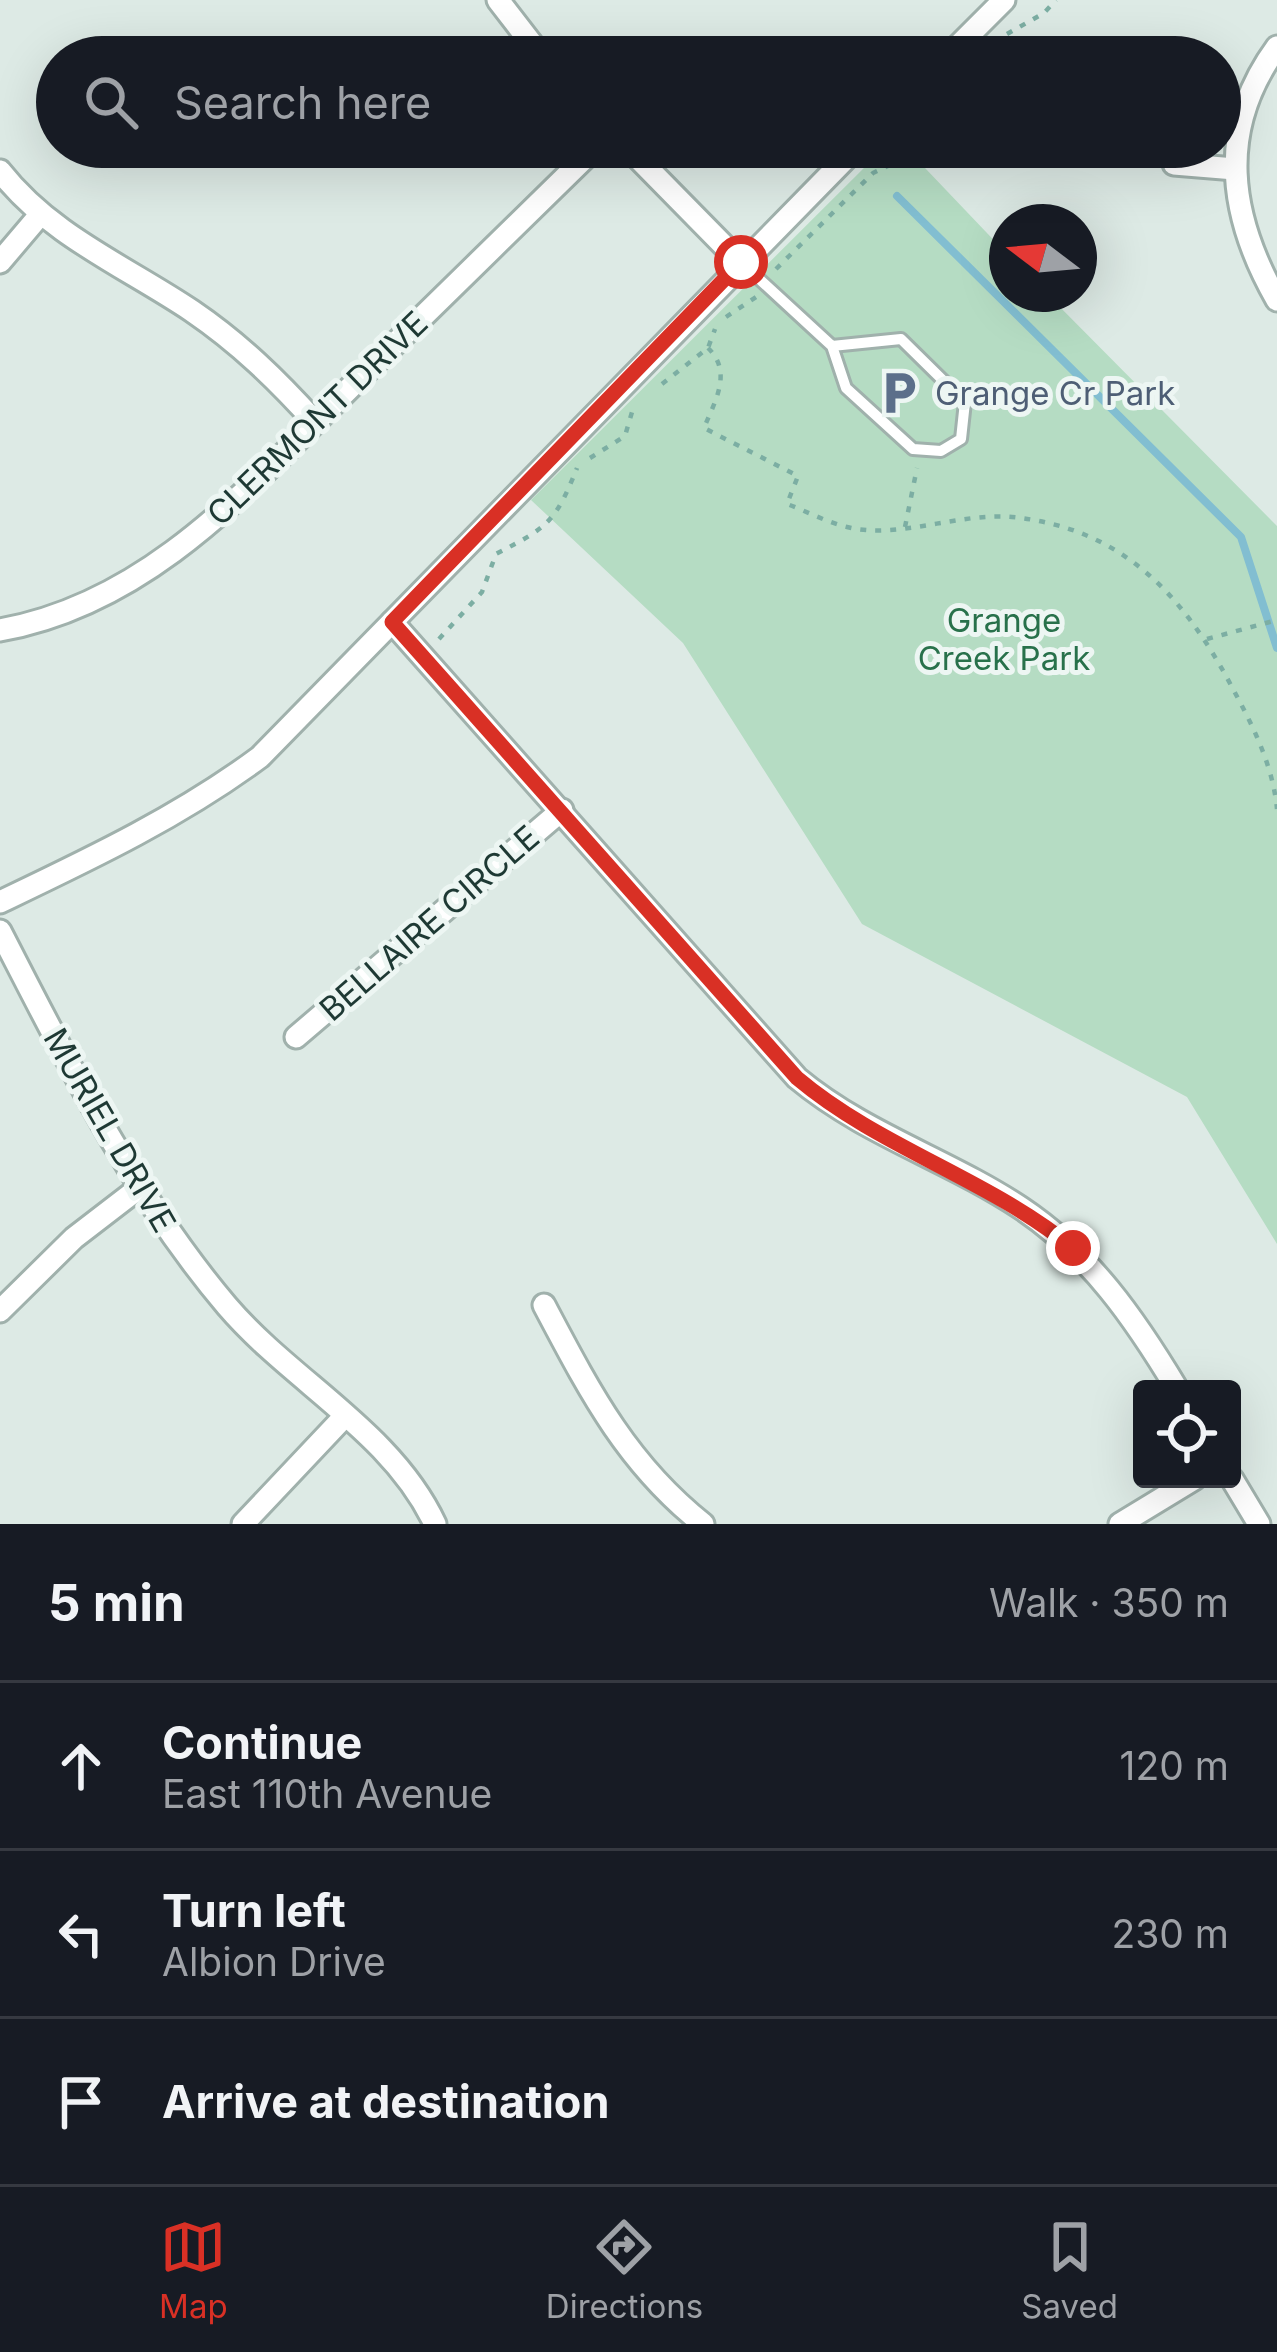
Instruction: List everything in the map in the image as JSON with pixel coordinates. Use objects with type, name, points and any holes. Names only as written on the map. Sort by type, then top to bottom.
[{"type":"street","points":[[498,0],[526,36]]},
{"type":"street","points":[[968,36],[1004,0]]},
{"type":"street","points":[[1241,142],[1251,97],[1277,47]]},
{"type":"street","name":"CLERMONT DRIVE","points":[[0,630],[62,615],[154,568],[215,519],[575,168]]},
{"type":"street","points":[[648,168],[741,262]]},
{"type":"street","points":[[0,902],[125,842],[230,779],[295,724],[836,168]]},
{"type":"street","points":[[1223,168],[1235,169],[1242,226],[1277,299]]},
{"type":"street","points":[[0,171],[39,216],[233,340],[315,422]]},
{"type":"street","points":[[0,262],[39,216]]},
{"type":"street","points":[[392,622],[797,1078],[841,1112],[1018,1206],[1073,1248],[1138,1324],[1172,1380]]},
{"type":"street","name":"BELLAIRE CIRCLE","points":[[296,1037],[562,810]]},
{"type":"street","name":"MURIEL DRIVE","points":[[0,931],[139,1188],[178,1248],[233,1312],[386,1454],[409,1480],[435,1524]]},
{"type":"street","points":[[0,1311],[74,1238],[139,1188]]},
{"type":"street","points":[[544,1305],[601,1412],[631,1455],[703,1524]]},
{"type":"street","points":[[242,1524],[344,1417]]},
{"type":"street","points":[[1120,1524],[1178,1488]]},
{"type":"street","points":[[1237,1488],[1259,1524]]},
{"type":"lane","points":[[741,262],[832,346],[846,388],[913,449],[941,451],[962,439],[965,402],[901,339],[832,346]]},
{"type":"path","points":[[1004,36],[1044,13],[1056,0]]},
{"type":"path","points":[[652,392],[708,348],[717,322],[754,301],[763,282],[883,168]]},
{"type":"path","points":[[708,348],[717,357],[722,382],[704,428],[798,476],[787,504],[850,528],[1005,517],[1036,520],[1096,539],[1134,561],[1169,591],[1207,639],[1257,732],[1277,809]]},
{"type":"path","points":[[423,657],[482,592],[496,554],[540,531],[559,512],[578,465],[625,436],[634,407]]},
{"type":"path","points":[[905,527],[916,469],[913,449]]},
{"type":"path","points":[[1207,639],[1277,620]]},
{"type":"green space","name":"Grange Creek Park","points":[[864,168],[925,168],[989,235],[989,312],[1065,312],[1277,526],[1277,1244],[1187,1097],[862,924],[683,643],[531,500]]},
{"type":"waterway","points":[[897,196],[1241,537],[1277,648]]},
{"type":"place","name":"Grange Cr Park","points":[[899,393]]},
{"type":"route","points":[[741,262],[392,622],[797,1078],[841,1112],[1018,1206],[1073,1248]]}]
